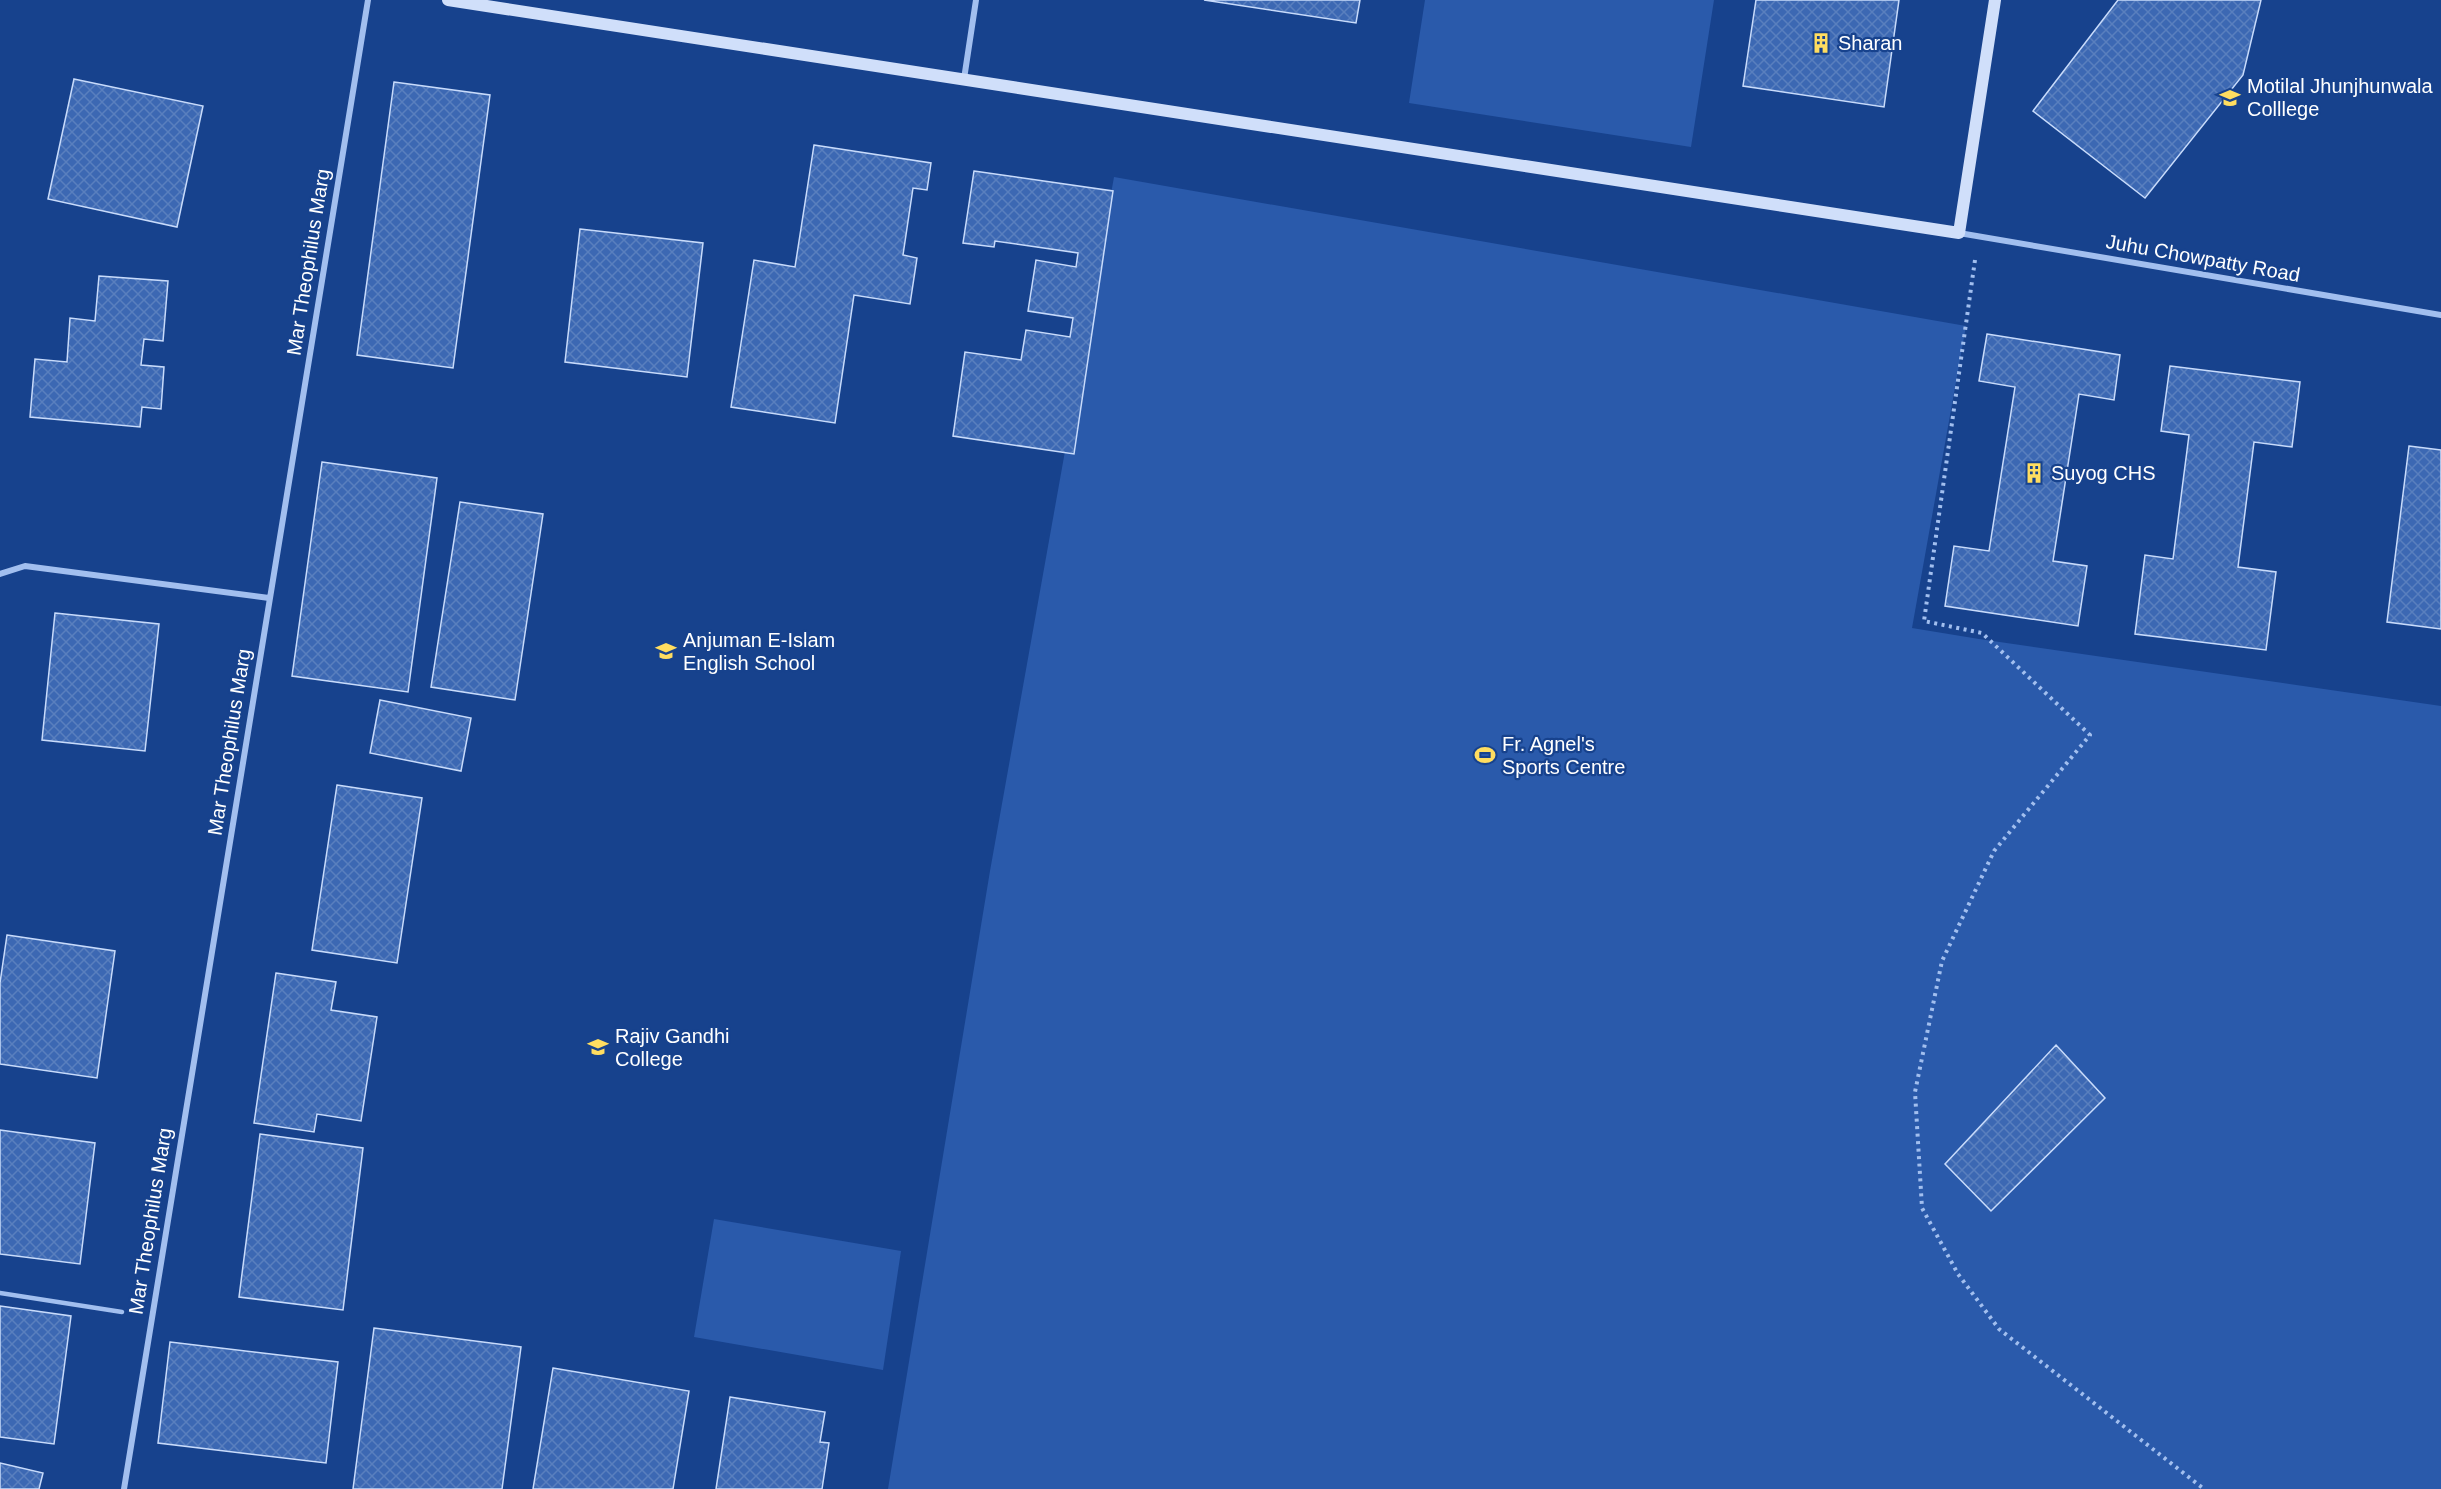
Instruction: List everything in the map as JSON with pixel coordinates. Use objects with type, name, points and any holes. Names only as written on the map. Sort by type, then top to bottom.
[{"type":"street","name":"Mar Theophilus Marg","points":[[124,1489],[368,0]]},
{"type":"street","points":[[448,0],[1959,233],[1995,0]]},
{"type":"street","points":[[964,80],[976,0]]},
{"type":"street","name":"Juhu Chowpatty Road","points":[[1959,233],[2441,315]]},
{"type":"street","points":[[0,574],[25,566],[269,598]]},
{"type":"lane","points":[[0,1293],[122,1312]]},
{"type":"path","points":[[1978,237],[1924,621],[1982,633],[2090,735],[1994,851],[1942,961],[1915,1092],[1922,1208],[1958,1274],[1999,1329],[2204,1489]]},
{"type":"shaded area","points":[[1425,0],[1714,0],[1691,147],[1409,103]]},
{"type":"shaded area","name":"Fr. Agnel's Sports Centre","points":[[1114,177],[1966,326],[1912,628],[2441,706],[2441,1489],[888,1489],[990,871]]},
{"type":"shaded area","points":[[714,1219],[901,1251],[883,1370],[694,1337]]},
{"type":"building","points":[[1204,0],[1360,0],[1356,23]]},
{"type":"building","name":"Sharan","points":[[1756,0],[1899,0],[1884,107],[1743,86]]},
{"type":"building","points":[[2118,0],[2261,0],[2243,75],[2145,198],[2033,111]]},
{"type":"building","points":[[74,79],[203,106],[177,227],[48,199]]},
{"type":"building","points":[[394,82],[490,95],[453,368],[357,355]]},
{"type":"building","points":[[814,145],[931,163],[927,190],[913,188],[903,255],[917,258],[910,304],[854,295],[835,423],[731,407],[754,260],[795,267]]},
{"type":"building","points":[[974,171],[1113,191],[1074,454],[953,436],[965,352],[1021,360],[1026,330],[1070,337],[1073,318],[1028,311],[1036,260],[1076,267],[1078,253],[995,241],[994,247],[963,243]]},
{"type":"building","points":[[580,229],[703,243],[687,377],[565,362]]},
{"type":"building","points":[[99,276],[168,281],[163,341],[144,339],[141,365],[164,367],[161,409],[142,407],[140,427],[30,417],[35,359],[67,362],[70,318],[95,321]]},
{"type":"building","name":"Suyog CHS","points":[[1987,334],[2120,355],[2114,400],[2079,394],[2053,561],[2087,566],[2078,626],[1945,606],[1954,546],[1989,551],[2015,387],[1979,381]]},
{"type":"building","points":[[2170,366],[2300,382],[2292,447],[2254,442],[2238,567],[2276,572],[2266,650],[2135,634],[2145,555],[2173,559],[2189,435],[2161,431]]},
{"type":"building","points":[[2409,446],[2441,450],[2441,629],[2387,622]]},
{"type":"building","points":[[322,462],[437,478],[408,692],[292,676]]},
{"type":"building","points":[[460,502],[543,514],[515,700],[431,687]]},
{"type":"building","points":[[55,613],[159,624],[145,751],[42,740]]},
{"type":"building","points":[[380,700],[471,718],[461,771],[370,753]]},
{"type":"building","points":[[337,785],[422,798],[397,963],[312,950]]},
{"type":"building","points":[[7,935],[115,951],[97,1078],[0,1064],[0,983]]},
{"type":"building","points":[[276,973],[336,982],[331,1010],[377,1017],[361,1121],[317,1114],[314,1132],[254,1123]]},
{"type":"building","points":[[2056,1045],[2105,1098],[1991,1211],[1945,1164]]},
{"type":"building","points":[[0,1130],[95,1143],[80,1264],[0,1254]]},
{"type":"building","points":[[260,1134],[363,1148],[343,1310],[239,1297]]},
{"type":"building","points":[[0,1306],[71,1316],[54,1444],[0,1437]]},
{"type":"building","points":[[374,1328],[521,1347],[502,1489],[353,1489]]},
{"type":"building","points":[[170,1342],[338,1362],[326,1463],[158,1443]]},
{"type":"building","points":[[553,1368],[689,1391],[673,1489],[533,1489]]},
{"type":"building","points":[[730,1397],[825,1412],[820,1442],[829,1443],[822,1489],[716,1489]]},
{"type":"building","points":[[0,1463],[43,1473],[39,1489],[0,1489]]},
{"type":"place","name":"Sharan","points":[[1821,43]]},
{"type":"place","name":"Motilal Jhunjhunwala Colllege","points":[[2230,98]]},
{"type":"place","name":"Suyog CHS","points":[[2034,473]]},
{"type":"place","name":"Anjuman E-Islam English School","points":[[666,651]]},
{"type":"place","name":"Fr. Agnel's Sports Centre","points":[[1485,755]]},
{"type":"place","name":"Rajiv Gandhi College","points":[[598,1047]]}]
